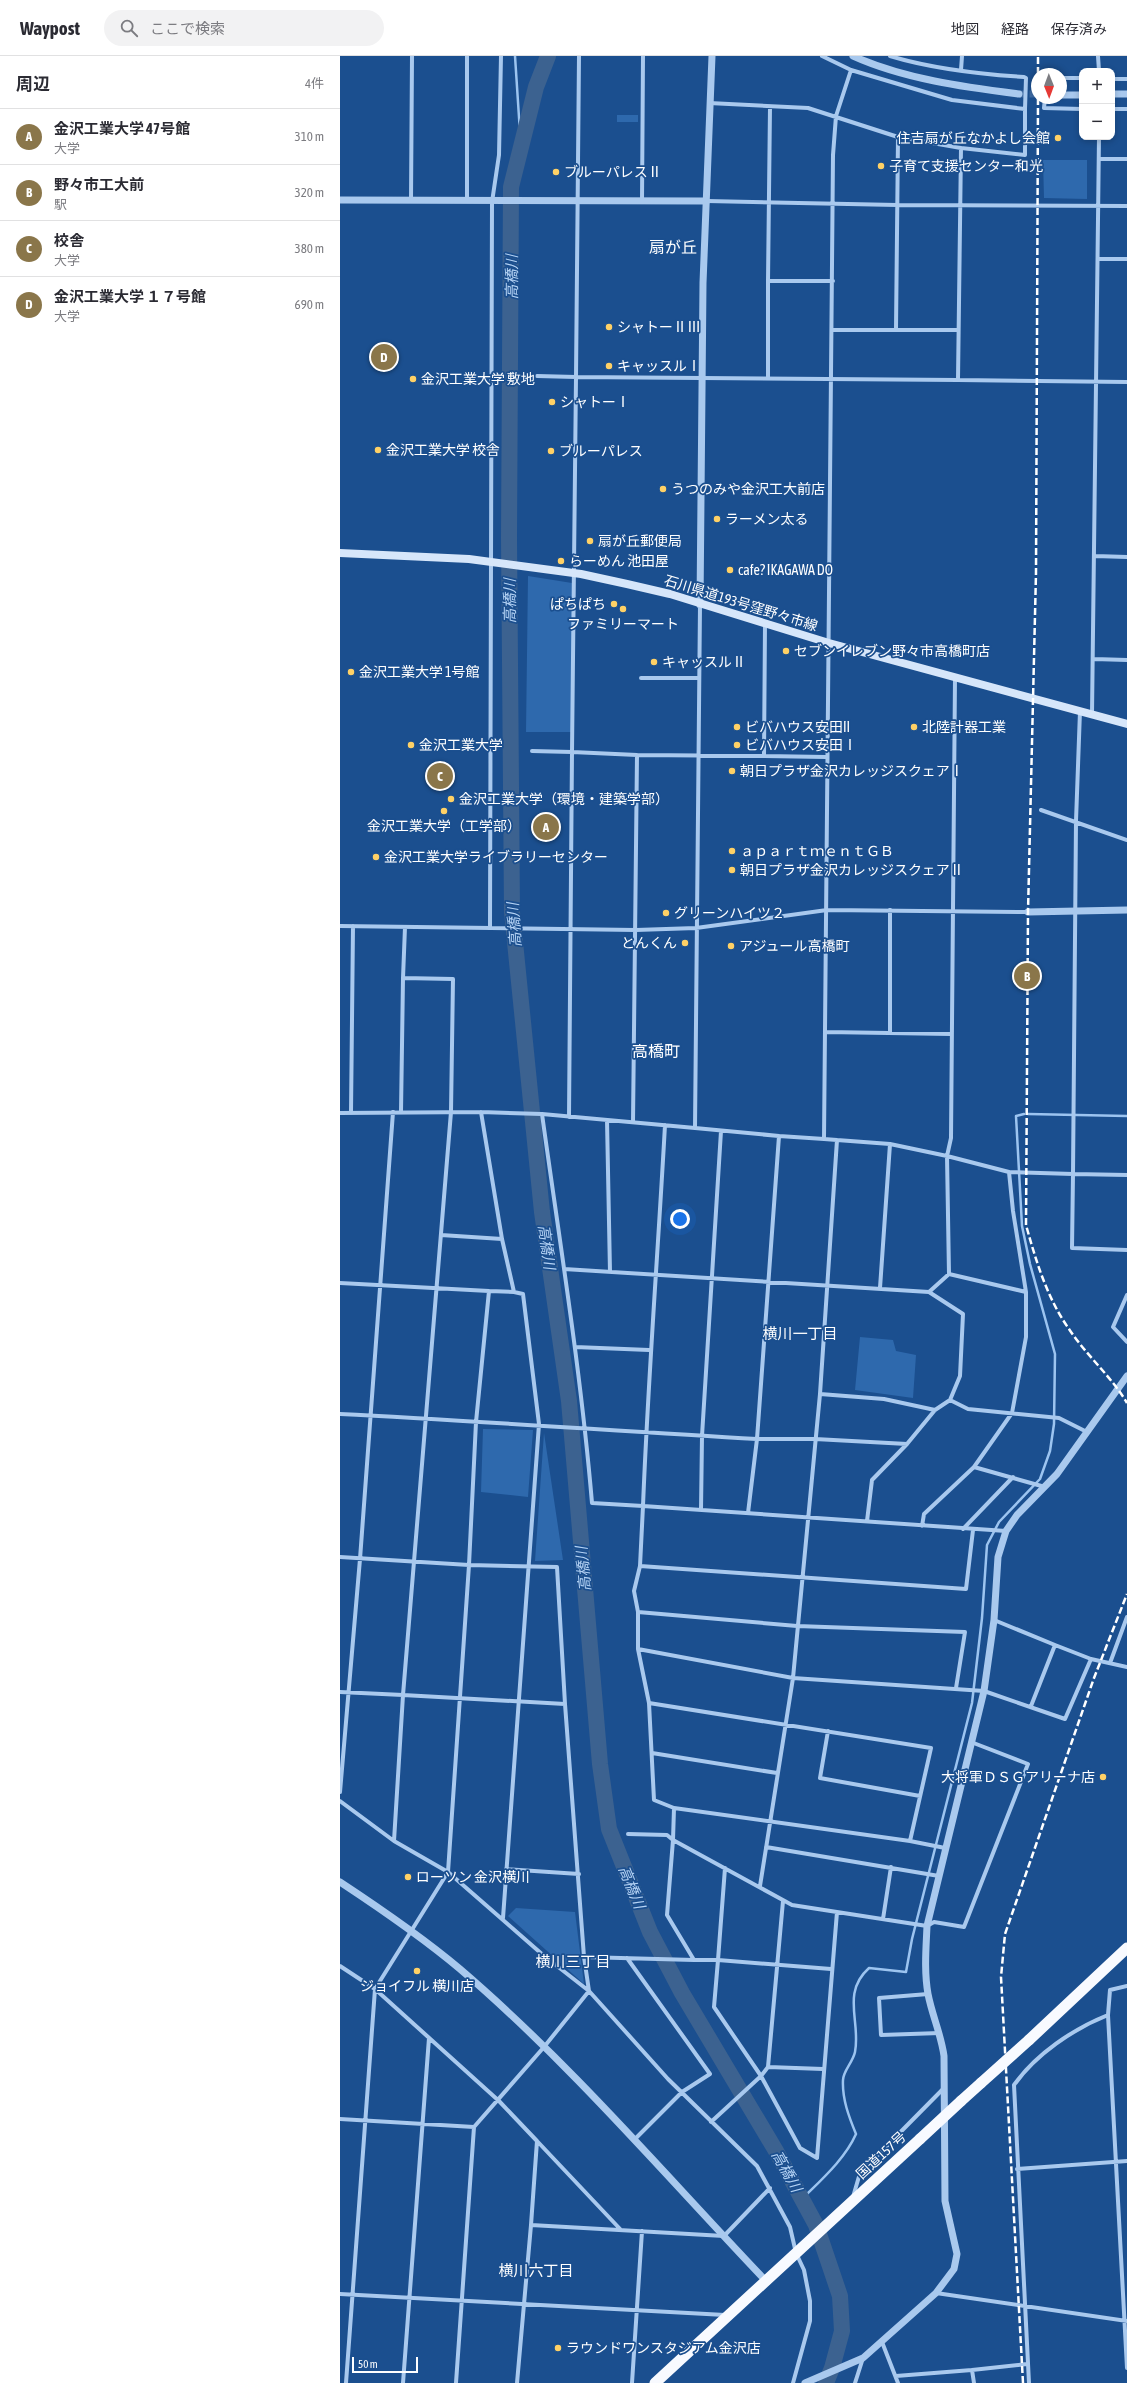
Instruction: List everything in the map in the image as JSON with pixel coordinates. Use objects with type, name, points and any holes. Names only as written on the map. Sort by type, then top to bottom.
[{"type":"highway","name":"国道157号","points":[[655,2383],[767,2282],[843,2209],[1029,2040],[1127,1948]]},
{"type":"main road","name":"石川県道193号窪野々市線","points":[[340,553],[440,556],[491,562],[574,574],[670,594],[700,605],[829,643],[1127,724]]},
{"type":"street","points":[[411,200],[412,56]]},
{"type":"street","points":[[467,201],[468,56]]},
{"type":"street","points":[[490,928],[491,562],[495,201],[499,155],[501,56]]},
{"type":"street","points":[[569,1117],[579,202],[579,56]]},
{"type":"street","points":[[642,201],[643,56]]},
{"type":"street","points":[[695,1128],[702,376],[709,103],[712,56]]},
{"type":"street","points":[[822,56],[851,70],[952,100],[1025,109]]},
{"type":"street","points":[[853,56],[900,72],[927,79],[1019,94]]},
{"type":"street","points":[[709,103],[808,108],[898,137],[961,148],[1025,156],[1026,78],[922,65],[890,56]]},
{"type":"street","points":[[961,70],[962,56]]},
{"type":"street","points":[[1098,56],[1099,68]]},
{"type":"street","points":[[824,1139],[827,910],[826,756],[829,643],[833,203],[836,116],[840,98],[851,70]]},
{"type":"street","points":[[1067,78],[1079,78]]},
{"type":"street","points":[[1115,79],[1127,79]]},
{"type":"street","points":[[1067,95],[1079,94]]},
{"type":"street","points":[[1115,94],[1127,94]]},
{"type":"street","points":[[1044,104],[1044,108],[1079,109]]},
{"type":"street","points":[[768,378],[768,202],[770,107]]},
{"type":"street","points":[[1115,109],[1127,108]]},
{"type":"street","points":[[896,330],[898,137]]},
{"type":"street","points":[[1092,714],[1094,659],[1092,640],[1095,556],[1095,382],[1099,140]]},
{"type":"street","points":[[958,380],[959,205],[961,148]]},
{"type":"street","points":[[1100,159],[1127,159]]},
{"type":"street","points":[[340,200],[532,202],[707,201],[897,205],[1127,206]]},
{"type":"street","points":[[1098,259],[1127,259]]},
{"type":"street","points":[[768,281],[832,281]]},
{"type":"street","points":[[832,330],[958,330]]},
{"type":"street","points":[[536,376],[702,376],[1127,382]]},
{"type":"street","points":[[1095,556],[1127,557]]},
{"type":"street","points":[[764,756],[765,624]]},
{"type":"street","points":[[1094,659],[1127,660]]},
{"type":"street","points":[[641,678],[699,678]]},
{"type":"street","points":[[929,1292],[949,1274],[947,1156],[951,1138],[955,678]]},
{"type":"street","points":[[1080,711],[1076,821],[1076,911],[1072,1113],[1072,1248],[1127,1250]]},
{"type":"street","points":[[532,751],[637,755],[699,754],[826,756]]},
{"type":"street","points":[[633,1122],[637,755]]},
{"type":"street","points":[[1041,810],[1127,840]]},
{"type":"street","points":[[340,926],[636,930],[696,928],[827,910],[954,910],[1028,912],[1127,910]]},
{"type":"street","points":[[890,910],[890,1033]]},
{"type":"street","points":[[352,1113],[353,926]]},
{"type":"street","points":[[401,1112],[405,927]]},
{"type":"street","points":[[394,1841],[403,1695],[427,1420],[451,1112],[453,979],[403,978]]},
{"type":"street","points":[[826,1032],[951,1034]]},
{"type":"street","points":[[340,1792],[360,1559],[379,1285],[393,1112]]},
{"type":"street","points":[[340,1114],[393,1112],[542,1114],[779,1136],[890,1144],[1011,1172],[1127,1175]]},
{"type":"street","points":[[481,1112],[502,1239],[514,1292]]},
{"type":"street","points":[[542,1114],[576,1347],[586,1427],[592,1503],[1002,1531]]},
{"type":"street","points":[[607,1120],[610,1272]]},
{"type":"street","points":[[664,1125],[656,1275],[650,1350],[640,1566],[634,1591],[638,1612],[638,1649],[649,1703],[654,1800],[674,1808],[910,1841],[942,1847]]},
{"type":"street","points":[[701,1510],[702,1436],[721,1130]]},
{"type":"street","points":[[748,1513],[757,1439],[779,1136]]},
{"type":"street","points":[[760,1886],[786,1724],[792,1678],[801,1578],[809,1517],[820,1394],[838,1140]]},
{"type":"street","points":[[880,1288],[890,1144]]},
{"type":"street","points":[[922,1526],[924,1514],[974,1468],[1012,1413],[1026,1337],[1026,1292],[1013,1211],[1011,1172]]},
{"type":"street","points":[[441,1236],[502,1239]]},
{"type":"street","points":[[564,1269],[929,1292],[962,1314],[960,1376],[950,1400],[935,1410],[907,1444],[872,1480],[866,1521]]},
{"type":"street","points":[[949,1274],[1026,1292]]},
{"type":"street","points":[[340,1283],[437,1287],[514,1292],[523,1294],[538,1424],[503,1918]]},
{"type":"street","points":[[346,2383],[375,1989],[448,1872],[469,1564],[476,1422],[489,1291]]},
{"type":"street","points":[[1127,1295],[1113,1327],[1127,1342]]},
{"type":"street","points":[[576,1347],[650,1350]]},
{"type":"street","points":[[805,2383],[863,2358],[936,2293],[954,2269],[958,2254],[944,2202],[944,2056],[941,2033],[928,1994],[924,1926],[942,1847],[970,1742],[981,1690],[994,1620],[998,1557],[1002,1531],[1057,1474],[1127,1376]]},
{"type":"street","points":[[820,1394],[884,1399],[935,1410]]},
{"type":"street","points":[[950,1400],[968,1409],[1051,1416],[1087,1432]]},
{"type":"street","points":[[340,1414],[427,1420],[547,1424],[646,1433],[757,1439],[907,1444]]},
{"type":"street","points":[[974,1468],[1012,1477],[1043,1487]]},
{"type":"street","points":[[963,1529],[1012,1477]]},
{"type":"street","points":[[640,1566],[966,1589],[974,1530]]},
{"type":"street","points":[[340,1557],[469,1564],[557,1566],[565,1704],[579,1874],[584,1957],[588,1991],[499,2101],[474,2127],[456,2383]]},
{"type":"street","points":[[638,1612],[797,1626],[964,1632],[956,1688]]},
{"type":"street","points":[[1110,1663],[1127,1617]]},
{"type":"street","points":[[994,1620],[1091,1659],[1127,1667]]},
{"type":"street","points":[[1031,1706],[1055,1645]]},
{"type":"street","points":[[638,1649],[792,1678],[981,1690],[1065,1719],[1091,1659]]},
{"type":"street","points":[[340,1692],[565,1704]]},
{"type":"street","points":[[649,1703],[931,1748],[910,1841]]},
{"type":"street","points":[[828,1731],[820,1778],[920,1796]]},
{"type":"street","points":[[628,1834],[667,1835],[673,1840],[760,1886],[792,1905],[924,1926],[934,1922],[964,1927],[1028,1764],[970,1742]]},
{"type":"street","points":[[652,1753],[777,1773]]},
{"type":"street","points":[[340,1801],[394,1841],[448,1872],[503,1918],[544,1956],[588,1991],[668,2079],[757,2166],[790,2227],[799,2250],[810,2301],[810,2321],[793,2383]]},
{"type":"street","points":[[674,1808],[667,1915],[691,1959]]},
{"type":"street","points":[[766,1846],[935,1875]]},
{"type":"street","points":[[883,1919],[891,1867]]},
{"type":"street","points":[[726,1868],[714,2007],[761,2076],[800,2148],[817,2158],[831,1969],[837,1912]]},
{"type":"street","points":[[506,1869],[579,1874]]},
{"type":"street","points":[[340,1882],[411,1932],[459,1969],[544,2047],[634,2140],[767,2282]]},
{"type":"street","points":[[711,2122],[761,2076],[768,2067],[776,1965],[783,1901]]},
{"type":"street","points":[[584,1957],[718,1960],[831,1969]]},
{"type":"street","points":[[627,1958],[710,2074],[682,2092],[634,2140]]},
{"type":"street","points":[[340,1966],[375,1989],[499,2101],[621,2230]]},
{"type":"street","points":[[1127,1986],[1110,1990],[1108,2015],[1127,2368]]},
{"type":"street","points":[[928,1994],[879,1998],[881,2035],[941,2033]]},
{"type":"street","points":[[1028,2383],[1014,2085],[1022,2074],[1046,2052],[1087,2024],[1108,2015]]},
{"type":"street","points":[[403,2383],[408,2297],[429,2038]]},
{"type":"street","points":[[768,2067],[823,2069]]},
{"type":"street","points":[[852,2201],[855,2186],[860,2173],[944,2088]]},
{"type":"street","points":[[340,2119],[474,2127]]},
{"type":"street","points":[[517,2383],[537,2141]]},
{"type":"street","points":[[1017,2169],[1127,2161]]},
{"type":"street","points":[[531,2225],[724,2236],[770,2188]]},
{"type":"street","points":[[632,2383],[642,2231]]},
{"type":"street","points":[[936,2293],[1025,2307],[1125,2320]]},
{"type":"street","points":[[340,2294],[524,2302],[730,2315]]},
{"type":"street","points":[[882,2342],[898,2383]]},
{"type":"street","points":[[855,2383],[863,2358]]},
{"type":"street","points":[[896,2376],[1027,2364]]},
{"type":"street","points":[[972,2370],[974,2383]]},
{"type":"shaded area","points":[[617,115],[638,115],[638,122],[617,122]]},
{"type":"shaded area","points":[[1043,160],[1087,160],[1087,199],[1044,198]]},
{"type":"shaded area","points":[[528,576],[572,583],[572,732],[526,732]]},
{"type":"shaded area","points":[[860,1337],[893,1340],[896,1351],[916,1355],[913,1398],[855,1390]]},
{"type":"shaded area","points":[[483,1429],[533,1430],[528,1497],[481,1492]]},
{"type":"shaded area","points":[[544,1433],[563,1560],[535,1561]]},
{"type":"shaded area","points":[[516,1908],[575,1912],[584,1984],[508,1916]]},
{"type":"waterway","points":[[515,56],[521,148]]},
{"type":"waterway","name":"高橋川","points":[[548,56],[536,87],[511,187],[509,538],[512,912],[542,1212],[569,1401],[600,1764],[609,1829],[650,1932],[682,1993],[776,2151],[816,2225],[840,2296],[842,2331],[832,2368],[826,2383]]},
{"type":"waterway","points":[[802,2199],[839,2161],[856,2134],[846,2108],[843,2087],[843,2077],[855,2052],[856,2030],[854,1998],[856,1987],[869,1968],[906,1972],[912,1939],[972,1703],[982,1618],[987,1545],[999,1522],[1040,1479],[1050,1451],[1054,1424],[1055,1354],[1030,1264],[1022,1226],[1016,1116],[1024,1114]]},
{"type":"waterway","points":[[1028,1114],[1127,1116]]},
{"type":"tunnel","points":[[1019,94],[1031,94]]},
{"type":"railway","points":[[1038,56],[1038,68]]},
{"type":"railway","points":[[1038,104],[1036,573],[1028,912],[1026,1225],[1043,1279],[1054,1305],[1076,1339],[1114,1384],[1127,1403]]},
{"type":"railway","points":[[1023,2383],[1001,1977],[1005,1934],[1094,1678],[1127,1594]]},
{"type":"place","name":"住吉扇が丘なかよし会館","points":[[1058,138]]},
{"type":"place","name":"子育て支援センター和光","points":[[881,166]]},
{"type":"place","name":"ブルーパレスⅡ","points":[[556,172]]},
{"type":"place","name":"シャトーⅡⅢ","points":[[609,327]]},
{"type":"place","name":"金沢工業大学 １７号館","points":[[384,357]]},
{"type":"place","name":"キャッスルⅠ","points":[[609,366]]},
{"type":"place","name":"金沢工業大学 敷地","points":[[413,379]]},
{"type":"place","name":"シャトーⅠ","points":[[552,402]]},
{"type":"place","name":"金沢工業大学 校舎","points":[[378,450]]},
{"type":"place","name":"ブルーパレス","points":[[551,451]]},
{"type":"place","name":"うつのみや金沢工大前店","points":[[663,489]]},
{"type":"place","name":"ラーメン太る","points":[[717,519]]},
{"type":"place","name":"扇が丘郵便局","points":[[590,541]]},
{"type":"place","name":"らーめん 池田屋","points":[[561,561]]},
{"type":"place","name":"cafe? IKAGAWA DO","points":[[730,570]]},
{"type":"place","name":"ぱちぱち","points":[[614,604]]},
{"type":"place","name":"ファミリーマート","points":[[623,609]]},
{"type":"place","name":"セブンイレブン野々市高橋町店","points":[[786,651]]},
{"type":"place","name":"キャッスルⅡ","points":[[654,662]]},
{"type":"place","name":"金沢工業大学 1号館","points":[[351,672]]},
{"type":"place","name":"ビバハウス安田II","points":[[737,727]]},
{"type":"place","name":"北陸計器工業","points":[[914,727]]},
{"type":"place","name":"金沢工業大学","points":[[411,745]]},
{"type":"place","name":"ビバハウス安田Ⅰ","points":[[737,745]]},
{"type":"place","name":"朝日プラザ金沢カレッジスクェアⅠ","points":[[732,771]]},
{"type":"place","name":"校舎","points":[[440,776]]},
{"type":"place","name":"金沢工業大学（環境・建築学部）","points":[[451,799]]},
{"type":"place","name":"金沢工業大学（工学部）","points":[[444,811]]},
{"type":"place","name":"金沢工業大学 47号館","points":[[546,827]]},
{"type":"place","name":"ａｐａｒｔｍｅｎｔＧＢ","points":[[732,851]]},
{"type":"place","name":"金沢工業大学ライブラリーセンター","points":[[376,857]]},
{"type":"place","name":"朝日プラザ金沢カレッジスクェアⅡ","points":[[732,870]]},
{"type":"place","name":"グリーンハイツ２","points":[[666,913]]},
{"type":"place","name":"とんくん","points":[[685,943]]},
{"type":"place","name":"アジュール高橋町","points":[[731,946]]},
{"type":"place","name":"野々市工大前","points":[[1027,976]]},
{"type":"place","name":"大将軍ＤＳＧアリーナ店","points":[[1103,1777]]},
{"type":"place","name":"ローソン 金沢横川","points":[[408,1877]]},
{"type":"place","name":"ジョイフル 横川店","points":[[417,1971]]},
{"type":"place","name":"ラウンドワンスタジアム金沢店","points":[[558,2348]]},
{"type":"district","name":"扇が丘","points":[[673,247]]},
{"type":"district","name":"高橋町","points":[[656,1051]]},
{"type":"district","name":"横川一丁目","points":[[800,1333]]},
{"type":"district","name":"横川三丁目","points":[[573,1961]]},
{"type":"district","name":"横川六丁目","points":[[536,2270]]}]
